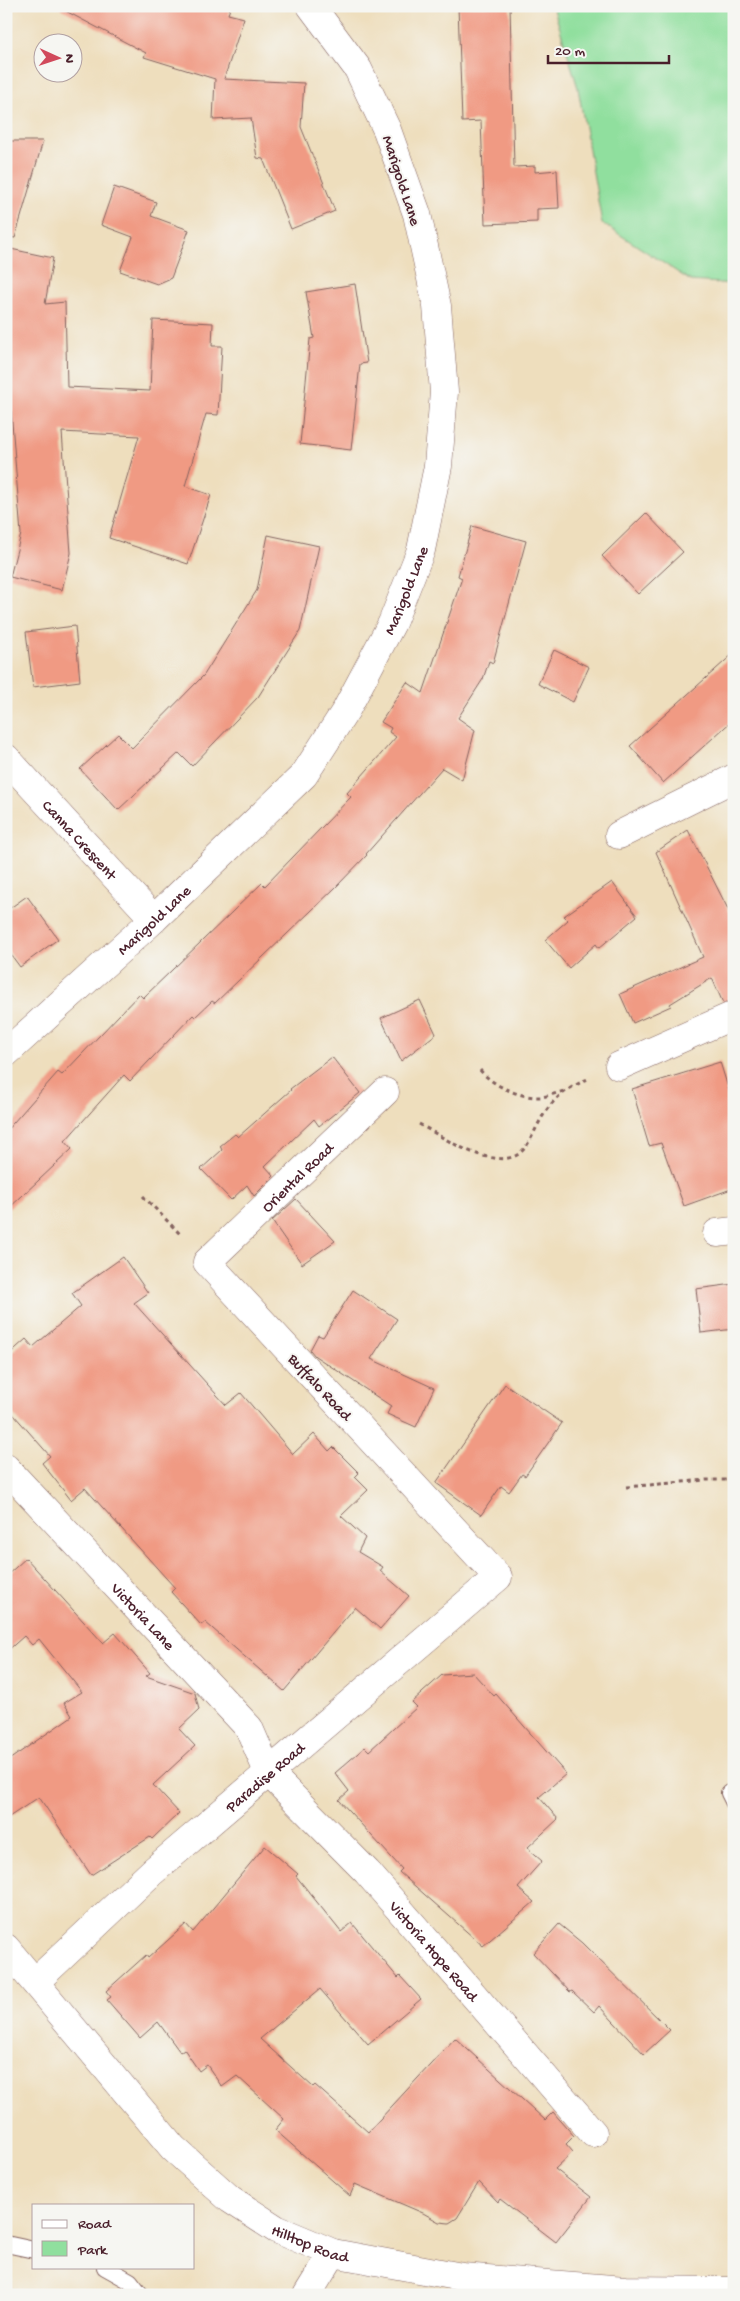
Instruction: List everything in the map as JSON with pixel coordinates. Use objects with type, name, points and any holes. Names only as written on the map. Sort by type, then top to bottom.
[{"type":"street","name":"Marigold Lane","points":[[6,1053],[154,919],[304,775],[346,710],[392,622],[421,550],[438,466],[444,392],[436,306],[417,214],[387,130],[358,69],[311,6]]},
{"type":"street","name":"Canna Crescent","points":[[6,758],[154,919]]},
{"type":"street","points":[[620,835],[734,778]]},
{"type":"street","points":[[619,1066],[734,1015]]},
{"type":"street","name":"Oriental Road","points":[[207,1262],[384,1092]]},
{"type":"street","name":"Buffalo Road","points":[[207,1262],[498,1577]]},
{"type":"street","name":"Victoria Lane","points":[[6,1468],[248,1728],[268,1772]]},
{"type":"street","name":"Paradise Road","points":[[35,1982],[152,1872],[498,1577]]},
{"type":"street","name":"Victoria Hope Road","points":[[268,1772],[367,1872],[593,2133]]},
{"type":"street","name":"Hilltop Road","points":[[6,1948],[173,2148],[230,2199],[276,2228],[333,2253],[462,2277],[625,2290],[734,2291]]},
{"type":"street","points":[[307,2295],[333,2253]]},
{"type":"lane","points":[[6,2244],[32,2250]]},
{"type":"lane","points":[[107,2268],[130,2281],[141,2295]]},
{"type":"path","points":[[480,1070],[486,1077],[504,1088],[521,1094],[540,1097],[565,1091],[619,1066]]},
{"type":"path","points":[[419,1124],[479,1155],[498,1158],[513,1157],[522,1153],[528,1146],[546,1110],[565,1091]]},
{"type":"path","points":[[143,1196],[207,1262]]},
{"type":"path","points":[[626,1487],[706,1480],[734,1480]]},
{"type":"green space","points":[[553,6],[734,6],[734,284],[691,281],[602,223],[578,88]]},
{"type":"building","points":[[56,6],[231,6],[228,14],[244,18],[224,79],[304,83],[301,127],[335,211],[291,229],[263,159],[257,158],[251,118],[213,120],[215,79],[144,57],[146,53]]},
{"type":"building","points":[[458,6],[510,6],[514,167],[535,166],[535,172],[557,170],[559,208],[537,209],[537,222],[485,224],[481,121],[462,122]]},
{"type":"building","points":[[6,141],[43,141],[15,238],[6,237]]},
{"type":"building","points":[[114,187],[156,202],[151,216],[189,230],[171,278],[157,284],[120,271],[133,237],[101,225]]},
{"type":"building","points":[[6,248],[53,258],[45,304],[65,302],[67,387],[150,391],[153,320],[213,323],[212,346],[222,346],[218,415],[206,414],[185,486],[211,495],[188,564],[109,538],[139,436],[62,432],[71,553],[62,590],[10,577],[21,534],[11,410],[6,410]]},
{"type":"building","points":[[355,284],[367,363],[360,364],[351,450],[300,444],[310,339],[314,338],[306,292]]},
{"type":"building","points":[[646,513],[683,552],[638,594],[602,556]]},
{"type":"building","points":[[472,526],[526,541],[493,663],[489,661],[483,679],[458,718],[475,730],[462,780],[442,768],[367,855],[335,888],[215,1003],[212,1001],[195,1017],[193,1015],[130,1081],[124,1075],[65,1141],[72,1149],[6,1211],[6,1131],[58,1072],[62,1075],[139,994],[143,998],[262,883],[265,886],[351,797],[347,793],[396,737],[389,732],[391,728],[381,722],[407,682],[423,693],[462,578],[458,576]]},
{"type":"building","points":[[268,535],[319,546],[300,631],[258,697],[192,766],[179,753],[118,810],[80,769],[118,734],[132,748],[204,675],[257,590]]},
{"type":"building","points":[[75,626],[80,681],[33,687],[26,632]]},
{"type":"building","points":[[554,650],[589,667],[573,702],[538,684]]},
{"type":"building","points":[[734,653],[734,719],[663,783],[630,746]]},
{"type":"building","points":[[688,830],[734,921],[734,1000],[723,1003],[712,978],[670,1004],[671,1006],[633,1023],[620,994],[703,957],[656,852]]},
{"type":"building","points":[[612,882],[637,916],[599,948],[596,944],[569,968],[545,940],[568,920],[564,916]]},
{"type":"building","points":[[27,896],[58,939],[20,967],[6,948],[6,911]]},
{"type":"building","points":[[420,1000],[436,1034],[401,1061],[381,1018]]},
{"type":"building","points":[[332,1057],[360,1093],[319,1126],[314,1119],[265,1166],[274,1176],[254,1196],[247,1185],[231,1200],[201,1169],[222,1150],[220,1146],[235,1134],[238,1137],[290,1089]]},
{"type":"building","points":[[720,1062],[734,1107],[734,1188],[684,1206],[661,1143],[649,1146],[632,1089]]},
{"type":"building","points":[[296,1199],[335,1241],[302,1264],[272,1221]]},
{"type":"building","points":[[123,1257],[148,1293],[134,1303],[226,1405],[241,1393],[293,1454],[314,1434],[329,1451],[333,1447],[359,1473],[355,1477],[368,1490],[341,1516],[365,1538],[358,1552],[383,1567],[380,1571],[409,1596],[380,1629],[355,1607],[284,1691],[205,1622],[201,1625],[171,1592],[175,1588],[85,1488],[71,1500],[42,1463],[50,1456],[6,1406],[6,1357],[26,1339],[33,1347],[81,1306],[72,1293]]},
{"type":"building","points":[[734,1284],[734,1329],[701,1333],[696,1289]]},
{"type":"building","points":[[353,1290],[397,1319],[371,1359],[434,1388],[416,1427],[387,1414],[391,1406],[315,1356],[310,1350],[318,1335],[323,1337]]},
{"type":"building","points":[[505,1384],[562,1423],[525,1476],[522,1474],[509,1492],[501,1486],[481,1515],[436,1483]]},
{"type":"building","points":[[26,1558],[103,1643],[115,1633],[150,1673],[146,1676],[195,1693],[199,1710],[179,1729],[195,1746],[153,1785],[179,1813],[152,1839],[150,1837],[91,1875],[39,1797],[6,1819],[6,1762],[72,1716],[64,1703],[82,1692],[39,1639],[32,1645],[24,1636],[6,1652],[6,1576]]},
{"type":"building","points":[[473,1673],[494,1696],[496,1694],[566,1774],[539,1797],[558,1819],[527,1848],[542,1861],[518,1888],[534,1902],[483,1946],[399,1872],[402,1869],[339,1800],[349,1791],[335,1773],[365,1747],[369,1751],[417,1707],[412,1702],[442,1675]]},
{"type":"building","points":[[265,1846],[298,1874],[296,1876],[341,1932],[352,1923],[398,1978],[400,1976],[421,1999],[368,2044],[320,1989],[260,2039],[313,2087],[315,2085],[368,2132],[455,2038],[545,2120],[553,2112],[574,2136],[566,2144],[573,2152],[555,2169],[591,2197],[556,2242],[500,2199],[498,2202],[479,2182],[457,2218],[449,2223],[439,2222],[423,2213],[355,2184],[350,2196],[275,2130],[284,2119],[237,2076],[222,2087],[207,2065],[199,2071],[184,2049],[180,2052],[158,2022],[140,2038],[107,2000],[111,1997],[106,1991],[146,1955],[148,1958],[186,1924],[193,1932]]},
{"type":"building","points":[[559,1924],[582,1943],[670,2030],[644,2054],[599,2006],[594,2012],[572,1991],[570,1992],[533,1953]]}]
